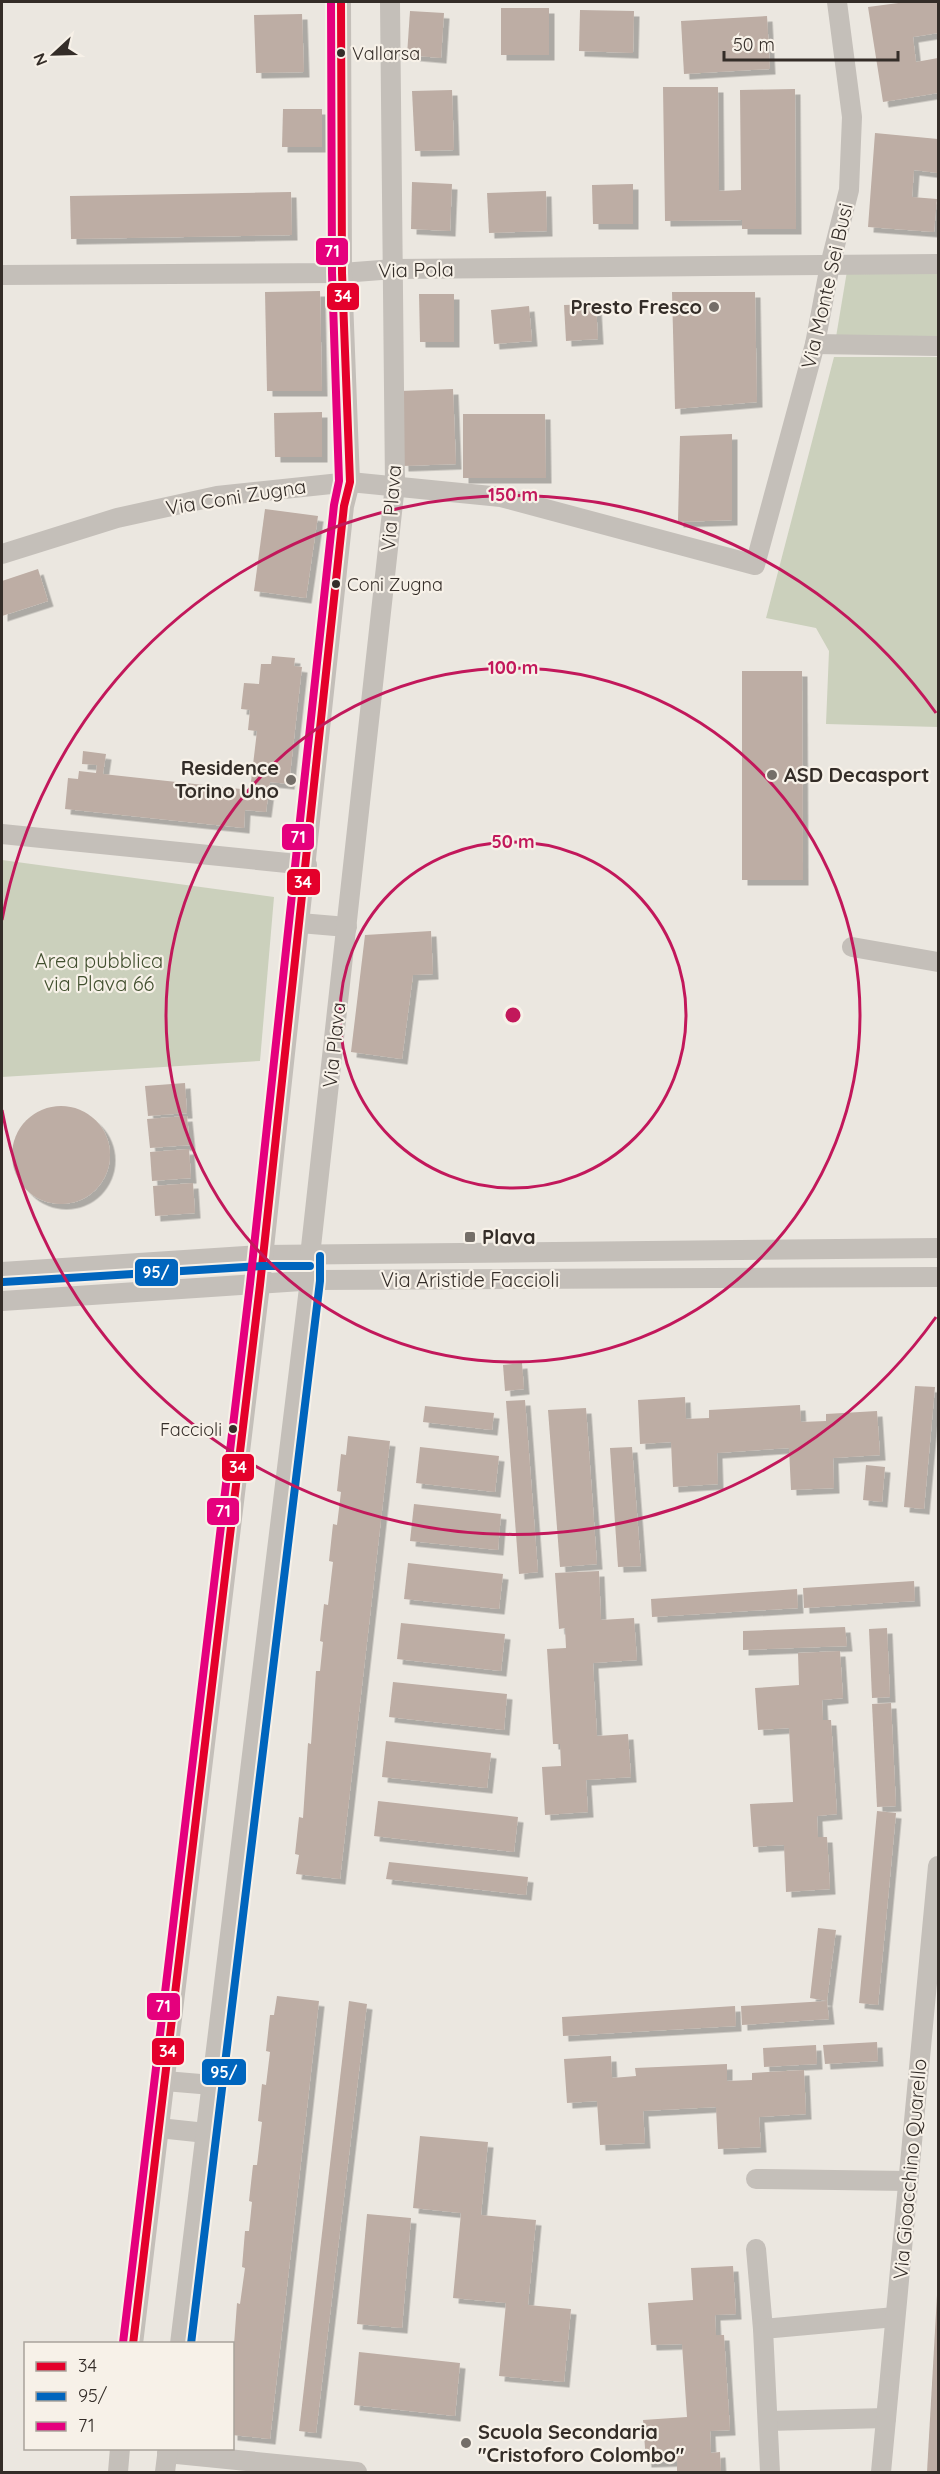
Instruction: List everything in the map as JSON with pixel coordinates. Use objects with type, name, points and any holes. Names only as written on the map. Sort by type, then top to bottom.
[{"type":"street","points":[[133,2342],[260,1285],[344,506],[350,482],[342,273],[341,2]]},
{"type":"street","name":"Via Plava","points":[[180,2342],[310,1280],[310,1256],[395,485],[390,2]]},
{"type":"street","name":"Via Monte Sei Busi","points":[[755,565],[815,344],[830,265],[849,190],[852,117],[837,2]]},
{"type":"street","name":"Via Pola","points":[[2,275],[342,273],[394,269],[939,264]]},
{"type":"street","points":[[815,344],[939,346]]},
{"type":"street","name":"Via Coni Zugna","points":[[2,554],[117,518],[218,496],[350,482],[501,497],[755,565]]},
{"type":"street","points":[[2,834],[307,865]]},
{"type":"street","points":[[300,923],[347,927]]},
{"type":"street","points":[[852,947],[939,962]]},
{"type":"street","name":"Via Aristide Faccioli","points":[[2,1272],[262,1256],[939,1248]]},
{"type":"street","name":"Via Aristide Faccioli","points":[[2,1301],[310,1280],[939,1277]]},
{"type":"street","name":"Via Gioacchino Quarello","points":[[881,2472],[939,1866]]},
{"type":"street","points":[[165,2081],[212,2085]]},
{"type":"street","points":[[159,2128],[206,2133]]},
{"type":"street","points":[[756,2179],[908,2181]]},
{"type":"street","points":[[756,2249],[771,2472]]},
{"type":"street","points":[[763,2329],[895,2317]]},
{"type":"street","points":[[768,2421],[886,2418]]},
{"type":"street","points":[[118,2472],[120,2450]]},
{"type":"street","points":[[165,2472],[167,2451],[349,2472]]},
{"type":"green space","points":[[938,264],[938,337],[836,337],[847,271]]},
{"type":"green space","points":[[834,357],[938,357],[938,727],[826,724],[829,651],[816,628],[766,618]]},
{"type":"green space","name":"Area pubblica via Plava 66","points":[[2,860],[274,897],[260,1061],[2,1077]]},
{"type":"building","points":[[906,2],[938,2],[938,33],[913,37],[916,62],[938,58],[938,93],[883,102],[868,7]]},
{"type":"building","points":[[501,8],[549,8],[549,55],[501,55]]},
{"type":"building","points":[[580,10],[634,11],[633,53],[579,51]]},
{"type":"building","points":[[410,11],[444,13],[441,58],[407,55]]},
{"type":"building","points":[[302,14],[304,72],[256,73],[254,15]]},
{"type":"building","points":[[767,16],[770,69],[684,74],[681,21]]},
{"type":"building","points":[[663,87],[718,87],[719,191],[741,190],[740,90],[795,89],[796,229],[742,229],[742,220],[665,221]]},
{"type":"building","points":[[452,90],[454,150],[415,151],[412,91]]},
{"type":"building","points":[[283,109],[322,109],[322,147],[282,147]]},
{"type":"building","points":[[875,133],[938,139],[938,173],[914,170],[912,197],[937,199],[934,232],[868,227]]},
{"type":"building","points":[[412,182],[452,184],[450,231],[411,229]]},
{"type":"building","points":[[633,184],[633,224],[593,224],[592,185]]},
{"type":"building","points":[[546,191],[547,231],[489,233],[487,193]]},
{"type":"building","points":[[291,192],[292,235],[71,239],[70,196]]},
{"type":"building","points":[[320,291],[322,391],[267,391],[265,292]]},
{"type":"building","points":[[672,292],[755,292],[757,402],[675,409]]},
{"type":"building","points":[[419,294],[454,294],[454,342],[420,342]]},
{"type":"building","points":[[596,304],[598,339],[566,341],[564,305]]},
{"type":"building","points":[[529,306],[532,341],[494,344],[491,310]]},
{"type":"building","points":[[453,389],[456,464],[403,466],[400,391]]},
{"type":"building","points":[[322,412],[322,457],[275,457],[274,413]]},
{"type":"building","points":[[463,414],[545,414],[546,478],[463,478]]},
{"type":"building","points":[[732,434],[732,520],[678,522],[680,436]]},
{"type":"building","points":[[265,509],[318,516],[306,598],[254,591]]},
{"type":"building","points":[[38,569],[48,601],[2,616],[2,581]]},
{"type":"building","points":[[272,656],[295,658],[294,666],[302,667],[289,784],[270,782],[266,812],[245,810],[244,828],[65,809],[68,778],[78,779],[79,771],[96,773],[97,765],[82,764],[83,751],[106,754],[103,774],[250,790],[257,731],[248,730],[250,710],[241,709],[244,683],[259,684],[261,664],[271,664]]},
{"type":"building","name":"ASD Decasport","points":[[742,671],[802,671],[803,880],[742,880]]},
{"type":"building","points":[[431,931],[433,974],[413,975],[402,1059],[351,1052],[365,935]]},
{"type":"building","points":[[185,1083],[187,1113],[148,1116],[145,1086]]},
{"type":"building","points":[[61,1106],[80,1109],[96,1120],[107,1136],[110,1155],[107,1174],[96,1190],[80,1201],[61,1204],[42,1201],[26,1190],[15,1174],[12,1155],[15,1136],[26,1120],[42,1109]]},
{"type":"building","points":[[187,1116],[190,1145],[150,1148],[147,1119]]},
{"type":"building","points":[[189,1149],[191,1178],[152,1181],[150,1152]]},
{"type":"building","points":[[193,1183],[195,1213],[155,1216],[153,1186]]},
{"type":"building","points":[[522,1363],[524,1389],[505,1391],[503,1365]]},
{"type":"building","points":[[915,1386],[935,1387],[924,1509],[904,1507]]},
{"type":"building","points":[[685,1397],[686,1419],[709,1418],[709,1410],[800,1405],[801,1422],[826,1421],[826,1414],[877,1411],[880,1455],[833,1458],[834,1488],[791,1490],[789,1448],[717,1453],[718,1484],[673,1487],[671,1442],[640,1444],[638,1400]]},
{"type":"building","points":[[525,1400],[538,1572],[519,1574],[506,1401]]},
{"type":"building","points":[[425,1406],[494,1413],[492,1430],[423,1422]]},
{"type":"building","points":[[586,1408],[597,1564],[560,1567],[548,1410]]},
{"type":"building","points":[[348,1436],[390,1441],[340,1879],[296,1874],[299,1855],[295,1854],[299,1817],[303,1818],[316,1671],[320,1671],[323,1642],[320,1641],[324,1604],[328,1605],[333,1562],[329,1561],[333,1524],[337,1525],[341,1492],[337,1491],[341,1454],[346,1455]]},
{"type":"building","points":[[420,1447],[499,1456],[495,1492],[416,1483]]},
{"type":"building","points":[[632,1447],[641,1566],[618,1567],[610,1448]]},
{"type":"building","points":[[866,1465],[885,1467],[882,1502],[863,1500]]},
{"type":"building","points":[[414,1504],[501,1514],[498,1550],[410,1541]]},
{"type":"building","points":[[408,1563],[503,1574],[499,1609],[404,1599]]},
{"type":"building","points":[[599,1571],[601,1620],[634,1618],[637,1660],[593,1663],[597,1736],[628,1734],[631,1777],[586,1780],[588,1812],[545,1815],[542,1767],[561,1766],[560,1744],[553,1744],[547,1649],[566,1648],[565,1628],[559,1629],[555,1573]]},
{"type":"building","points":[[914,1581],[915,1601],[804,1608],[803,1588]]},
{"type":"building","points":[[797,1589],[798,1608],[652,1617],[651,1599]]},
{"type":"building","points":[[401,1623],[505,1634],[501,1671],[397,1659]]},
{"type":"building","points":[[845,1627],[847,1646],[743,1650],[743,1631]]},
{"type":"building","points":[[887,1628],[890,1697],[872,1698],[869,1629]]},
{"type":"building","points":[[840,1651],[843,1698],[822,1700],[823,1720],[831,1720],[837,1814],[817,1816],[818,1837],[827,1837],[830,1889],[786,1892],[784,1845],[753,1847],[750,1804],[793,1802],[789,1728],[758,1730],[755,1688],[799,1685],[798,1653]]},
{"type":"building","points":[[393,1682],[507,1694],[504,1730],[389,1717]]},
{"type":"building","points":[[891,1703],[896,1806],[877,1807],[872,1704]]},
{"type":"building","points":[[386,1741],[491,1753],[487,1788],[382,1777]]},
{"type":"building","points":[[378,1801],[518,1817],[514,1852],[374,1836]]},
{"type":"building","points":[[877,1811],[896,1813],[878,2005],[859,2003]]},
{"type":"building","points":[[389,1862],[528,1877],[526,1895],[386,1879]]},
{"type":"building","points":[[818,1928],[836,1930],[827,2001],[810,1998]]},
{"type":"building","points":[[277,1996],[319,2001],[270,2439],[234,2435],[234,2344],[237,2303],[240,2304],[245,2268],[242,2267],[245,2231],[249,2231],[252,2202],[249,2201],[253,2165],[257,2165],[262,2122],[258,2121],[262,2084],[266,2085],[270,2052],[266,2051],[270,2015],[274,2015]]},
{"type":"building","points":[[349,2001],[367,2004],[316,2433],[299,2431]]},
{"type":"building","points":[[827,2001],[829,2019],[742,2025],[741,2006]]},
{"type":"building","points":[[735,2006],[736,2026],[563,2036],[562,2017]]},
{"type":"building","points":[[877,2042],[878,2061],[825,2064],[823,2045]]},
{"type":"building","points":[[816,2045],[817,2064],[764,2067],[763,2048]]},
{"type":"building","points":[[611,2056],[612,2078],[636,2076],[635,2068],[727,2064],[727,2081],[752,2080],[752,2073],[804,2070],[806,2114],[759,2117],[761,2147],[718,2149],[716,2107],[643,2111],[645,2143],[600,2145],[597,2101],[567,2103],[564,2059]]},
{"type":"building","points":[[420,2136],[488,2142],[481,2215],[536,2220],[528,2305],[571,2309],[564,2382],[499,2376],[506,2303],[453,2298],[461,2213],[413,2208]]},
{"type":"building","points":[[367,2214],[411,2218],[402,2328],[357,2324]]},
{"type":"building","points":[[733,2266],[736,2314],[715,2315],[716,2335],[724,2335],[730,2430],[710,2431],[711,2453],[720,2452],[721,2472],[677,2472],[677,2461],[646,2462],[643,2420],[687,2417],[682,2344],[651,2345],[648,2303],[693,2300],[691,2268]]},
{"type":"building","points":[[937,2295],[938,2472],[927,2472]]},
{"type":"building","points":[[359,2352],[460,2363],[455,2416],[354,2405]]},
{"type":"transit line","name":"71","points":[[123,2342],[250,1284],[334,505],[339,481],[332,273],[331,2]]},
{"type":"transit line","name":"34","points":[[133,2342],[260,1285],[344,506],[350,482],[342,273],[341,2]]},
{"type":"transit line","name":"95/","points":[[191,2342],[320,1281],[320,1256]]},
{"type":"transit line","name":"95/","points":[[3,1282],[262,1266],[310,1266]]},
{"type":"place","name":"Vallarsa","points":[[341,53]]},
{"type":"place","name":"Presto Fresco","points":[[714,307]]},
{"type":"place","name":"Coni Zugna","points":[[336,584]]},
{"type":"place","name":"ASD Decasport","points":[[772,775]]},
{"type":"place","name":"Residence Torino Uno","points":[[291,780]]},
{"type":"place","name":"Plava","points":[[470,1237]]},
{"type":"place","name":"Faccioli","points":[[233,1429]]},
{"type":"place","name":"Scuola Secondaria \"Cristoforo Colombo\"","points":[[466,2443]]}]
